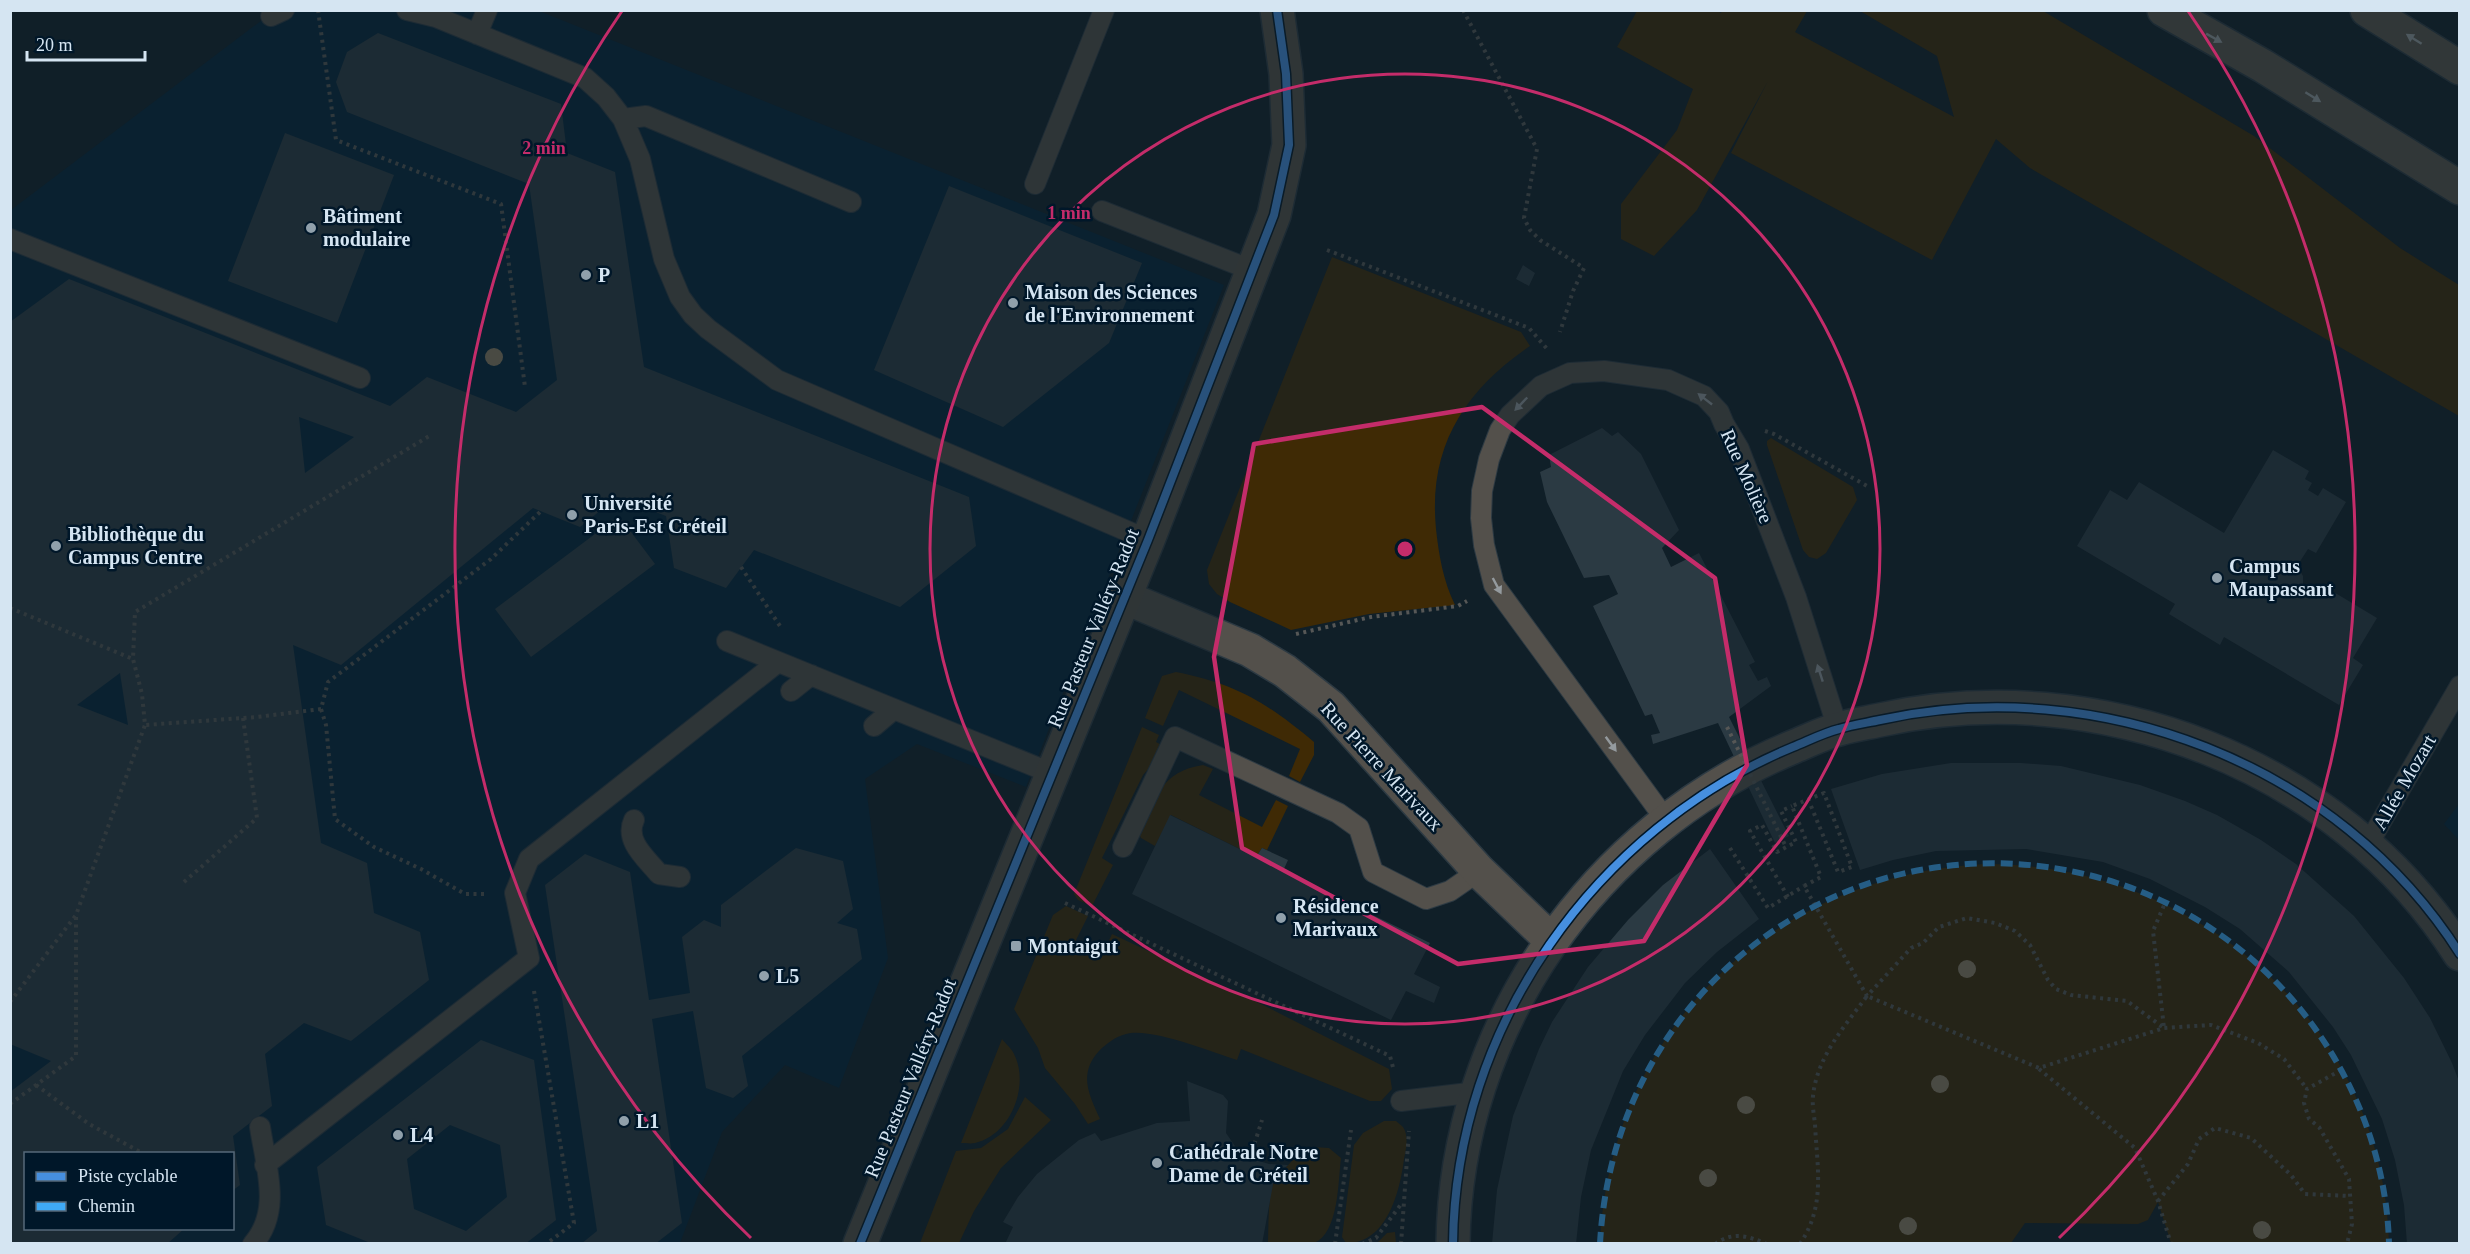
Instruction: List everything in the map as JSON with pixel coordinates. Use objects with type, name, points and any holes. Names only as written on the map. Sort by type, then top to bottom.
[{"type":"highway","points":[[2164,10],[2263,66],[2460,188]]},
{"type":"highway","points":[[2367,10],[2460,68]]},
{"type":"street","name":"Rue Pasteur Valléry-Radot","points":[[860,1244],[1148,540],[1274,215],[1289,145],[1286,74],[1277,10]]},
{"type":"street","name":"Rue Pierre Marivaux","points":[[1124,597],[1250,650],[1285,671],[1331,707],[1479,871],[1551,940]]},
{"type":"street","points":[[1453,1244],[1460,1168],[1477,1092],[1506,1017],[1551,940],[1603,877],[1641,840],[1666,820],[1719,784],[1747,769],[1838,729],[1928,711],[1992,706],[2056,709],[2132,723],[2180,736],[2220,752],[2267,776],[2321,810],[2367,846],[2415,895],[2460,954]]},
{"type":"lane","points":[[407,10],[436,17],[585,78],[606,98],[623,119],[640,159],[664,260],[671,278],[693,315],[708,329],[777,380],[1148,540]]},
{"type":"lane","points":[[477,34],[487,10]]},
{"type":"lane","points":[[1035,184],[1104,10]]},
{"type":"lane","points":[[623,119],[646,116],[850,202]]},
{"type":"lane","points":[[1102,211],[1254,271]]},
{"type":"lane","points":[[10,239],[360,378]]},
{"type":"lane","name":"Rue Molière","points":[[1666,820],[1494,585],[1484,545],[1481,518],[1482,491],[1489,459],[1500,429],[1521,403],[1541,387],[1570,373],[1605,371],[1668,380],[1704,396],[1719,412],[1739,449],[1796,597],[1838,729]]},
{"type":"lane","points":[[727,640],[1051,773]]},
{"type":"lane","points":[[265,1165],[529,958],[515,893],[529,859],[778,662]]},
{"type":"lane","points":[[791,691],[811,675]]},
{"type":"lane","name":"Allée Mozart","points":[[2367,846],[2460,686]]},
{"type":"lane","points":[[873,726],[894,709]]},
{"type":"lane","points":[[1123,847],[1175,737],[1338,813],[1359,828],[1373,872],[1426,899],[1450,891],[1479,871]]},
{"type":"lane","points":[[634,820],[631,827],[633,841],[659,874],[680,877]]},
{"type":"lane","points":[[1401,1101],[1477,1092]]},
{"type":"lane","points":[[253,1244],[266,1225],[271,1205],[260,1128]]},
{"type":"path","points":[[318,10],[336,140],[501,204],[525,387]]},
{"type":"path","points":[[1464,10],[1537,149],[1524,218],[1530,230],[1540,240],[1584,268],[1573,291],[1560,332]]},
{"type":"path","points":[[1327,250],[1529,328],[1570,373]]},
{"type":"path","points":[[1755,429],[1774,434],[1869,487]]},
{"type":"path","points":[[10,1002],[76,915],[145,725],[142,694],[133,659],[135,612],[431,435]]},
{"type":"path","points":[[515,893],[465,894],[421,869],[374,848],[335,819],[326,725],[321,709],[328,682],[491,560],[541,511]]},
{"type":"path","points":[[741,567],[780,628]]},
{"type":"path","points":[[1288,635],[1371,617],[1458,606],[1494,585]]},
{"type":"path","points":[[10,608],[133,659]]},
{"type":"path","points":[[145,725],[243,718],[321,709]]},
{"type":"path","points":[[184,882],[257,818],[243,718]]},
{"type":"path","points":[[1727,727],[1786,847]]},
{"type":"path","points":[[1788,897],[1750,831],[1762,825],[1777,852],[1796,842],[1781,811],[1824,793],[1852,867],[1838,872],[1811,806]]},
{"type":"path","points":[[1730,848],[1768,908],[1821,877],[1792,806]]},
{"type":"path","points":[[1804,886],[1867,996],[2039,1068],[2135,1148],[2158,1201],[2171,1244]]},
{"type":"path","points":[[1065,903],[1390,1056],[1409,1129],[1401,1244]]},
{"type":"path","points":[[2164,1028],[2153,931],[2165,903]]},
{"type":"path","points":[[10,1104],[76,1056],[76,915]]},
{"type":"path","points":[[1800,1244],[1811,1224],[1818,1195],[1813,1096],[1820,1068],[1831,1043],[1867,996],[1911,948],[1923,943],[1939,927],[1967,918],[1995,923],[2015,931],[2030,945],[2048,980],[2056,989],[2071,995],[2127,1001],[2164,1028]]},
{"type":"path","points":[[529,958],[574,1224],[546,1244]]},
{"type":"path","points":[[2039,1068],[2164,1028],[2211,1025],[2258,1043],[2284,1059],[2307,1089]]},
{"type":"path","points":[[2341,1070],[2307,1089],[2304,1103],[2309,1119],[2319,1126],[2349,1179],[2352,1224],[2347,1244]]},
{"type":"path","points":[[36,1085],[89,1124],[140,1152]]},
{"type":"path","points":[[1250,1158],[1262,1120]]},
{"type":"path","points":[[2158,1201],[2188,1164],[2199,1139],[2215,1128],[2251,1138],[2290,1175],[2305,1194],[2350,1196]]},
{"type":"path","points":[[1335,1244],[1351,1130]]},
{"type":"path","points":[[1362,1244],[1376,1238],[1403,1202]]},
{"type":"path","points":[[1715,1244],[1726,1236],[1736,1235],[1767,1244]]},
{"type":"highlighted area","points":[[1482,407],[1715,578],[1747,765],[1644,941],[1458,964],[1242,848],[1214,657],[1254,444]]},
{"type":"shaded area","points":[[1716,10],[1721,13],[1722,10],[1807,11],[1795,32],[1954,117],[1937,56],[1860,11],[2043,11],[2254,136],[2400,248],[2459,285],[2459,416],[2030,168],[1996,139],[1932,260],[1731,153],[1768,81],[1697,210],[1654,256],[1621,239],[1621,204],[1677,130],[1693,89],[1617,47],[1637,11]]},
{"type":"shaded area","name":"Université Paris-Est Créteil","points":[[274,11],[539,11],[1224,285],[1026,787],[917,744],[865,779],[888,958],[839,1088],[785,1065],[722,1132],[680,1243],[11,1244],[11,210]]},
{"type":"shaded area","points":[[1332,257],[1521,332],[1530,346],[1486,382],[1469,402],[1455,424],[1445,447],[1438,472],[1435,499],[1436,529],[1442,568],[1455,605],[1369,614],[1291,630],[1217,594],[1209,584],[1207,570]]},
{"type":"shaded area","points":[[1771,438],[1853,487],[1857,500],[1826,553],[1817,559],[1809,557],[1803,550],[1767,445],[1767,441]]},
{"type":"shaded area","points":[[1176,672],[1217,683],[1250,697],[1281,716],[1314,742],[1314,755],[1300,782],[1289,776],[1300,749],[1179,690],[1163,726],[1145,718],[1162,676]]},
{"type":"shaded area","points":[[1142,727],[1159,735],[1156,742],[1167,748],[1143,775],[1102,858],[1113,865],[1092,906],[1078,900],[1074,894]]},
{"type":"shaded area","points":[[1203,765],[1213,769],[1199,795],[1262,827],[1276,800],[1288,806],[1267,850],[1262,848],[1256,857],[1171,815],[1155,846],[1141,838],[1139,834],[1161,789],[1177,774]]},
{"type":"shaded area","points":[[2459,804],[2459,840],[2444,824]]},
{"type":"shaded area","points":[[1987,864],[2065,871],[2139,893],[2206,927],[2266,972],[2316,1028],[2354,1092],[2379,1164],[2389,1243],[2171,1243],[2158,1202],[2148,1220],[2138,1224],[2025,1223],[2011,1243],[1600,1243],[1611,1166],[1635,1095],[1671,1031],[1717,977],[1774,931],[1838,897],[1910,874]]},
{"type":"shaded area","points":[[1066,906],[1088,916],[1072,948],[1100,960],[1112,934],[1265,1006],[1389,1069],[1392,1089],[1381,1101],[1370,1101],[1241,1049],[1237,1060],[1165,1037],[1137,1033],[1126,1034],[1102,1048],[1089,1068],[1087,1085],[1100,1119],[1088,1124],[1075,1104],[1045,1068],[1038,1048],[1014,1009],[1053,915]]},
{"type":"shaded area","points":[[1002,1039],[1013,1052],[1018,1066],[1020,1080],[1014,1107],[999,1130],[988,1138],[975,1143],[961,1143]]},
{"type":"shaded area","points":[[1025,1097],[1051,1120],[1001,1168],[974,1211],[959,1243],[920,1243],[956,1151],[981,1148],[1008,1129]]},
{"type":"shaded area","points":[[1384,1121],[1396,1121],[1403,1127],[1406,1134],[1402,1172],[1395,1200],[1389,1213],[1372,1235],[1360,1241],[1346,1243],[1342,1237],[1354,1145],[1363,1133]]},
{"type":"shaded area","points":[[1313,1147],[1329,1148],[1341,1158],[1336,1205],[1328,1229],[1322,1237],[1310,1244],[1268,1243],[1270,1199],[1274,1183],[1297,1151]]},
{"type":"shaded area","points":[[1395,1232],[1396,1243],[1377,1243],[1387,1233]]},
{"type":"building","points":[[378,33],[561,104],[567,153],[615,172],[644,367],[969,497],[976,546],[900,607],[754,550],[726,588],[674,568],[666,516],[617,497],[580,527],[533,508],[341,665],[293,645],[321,843],[367,863],[374,913],[420,932],[429,980],[351,1041],[304,1023],[265,1054],[272,1106],[233,1136],[240,1185],[234,1190],[234,1152],[24,1152],[24,1230],[183,1230],[167,1244],[10,1244],[10,1092],[51,1061],[10,1044],[10,322],[69,279],[390,406],[427,377],[516,412],[557,380],[529,184],[347,112],[336,82],[347,52]],"holes":[[[299,417],[354,437],[305,473]],[[120,673],[128,725],[77,705]]]},
{"type":"building","name":"Bâtiment modulaire","points":[[285,133],[394,175],[337,323],[228,281]]},
{"type":"building","name":"Maison des Sciences de l'Environnement","points":[[949,186],[1142,263],[1109,343],[1003,427],[874,370]]},
{"type":"building","points":[[1523,265],[1535,273],[1529,286],[1516,279]]},
{"type":"building","points":[[1602,428],[1612,436],[1618,432],[1641,454],[1679,530],[1662,548],[1671,567],[1699,553],[1755,662],[1749,665],[1758,681],[1767,677],[1771,686],[1729,717],[1789,836],[1775,843],[1718,723],[1653,744],[1651,735],[1660,733],[1652,714],[1645,716],[1593,606],[1618,594],[1609,575],[1584,578],[1547,502],[1540,472],[1551,467],[1549,455]]},
{"type":"building","name":"Campus Maupassant","points":[[2273,450],[2309,471],[2305,479],[2312,483],[2308,490],[2318,496],[2323,488],[2346,502],[2316,553],[2308,549],[2297,566],[2303,576],[2303,587],[2320,598],[2327,588],[2377,618],[2353,658],[2363,665],[2339,705],[2224,637],[2220,645],[2169,614],[2175,604],[2077,546],[2110,490],[2127,500],[2139,482],[2224,533]]},
{"type":"building","points":[[619,516],[655,564],[531,657],[495,609]]},
{"type":"building","points":[[1951,763],[2021,763],[2061,766],[2140,785],[2185,801],[2217,815],[2261,840],[2296,864],[2354,916],[2404,978],[2430,1018],[2460,1084],[2460,1244],[2407,1244],[2404,1205],[2395,1160],[2382,1119],[2351,1055],[2333,1027],[2289,972],[2240,929],[2205,907],[2150,879],[2103,862],[2026,849],[1936,851],[1860,870],[1831,789],[1882,774]]},
{"type":"building","name":"Résidence Marivaux","points":[[1170,815],[1256,857],[1262,848],[1288,860],[1283,871],[1430,943],[1414,974],[1440,987],[1434,1003],[1406,991],[1391,1020],[1132,894]]},
{"type":"building","points":[[796,848],[843,861],[853,909],[837,923],[857,929],[862,959],[742,1056],[748,1086],[733,1098],[706,1088],[693,1011],[652,1019],[682,1223],[655,1244],[581,1244],[597,1231],[545,885],[585,854],[630,872],[649,1000],[690,993],[682,937],[704,920],[721,927],[721,905]]},
{"type":"building","points":[[1710,849],[1759,919],[1717,952],[1685,983],[1645,1035],[1623,1071],[1591,1150],[1581,1197],[1576,1244],[1492,1244],[1497,1190],[1513,1116],[1552,1022],[1588,967],[1628,920],[1663,885]]},
{"type":"building","name":"L4","points":[[481,1040],[534,1060],[556,1220],[525,1244],[373,1244],[326,1225],[317,1167]],"holes":[[[450,1125],[500,1145],[507,1197],[466,1231],[414,1209],[407,1159]]]},
{"type":"building","name":"Cathédrale Notre Dame de Créteil","points":[[1187,1081],[1223,1095],[1228,1101],[1226,1133],[1237,1149],[1259,1161],[1288,1165],[1274,1179],[1262,1244],[1005,1244],[1013,1227],[1003,1222],[1018,1197],[1037,1174],[1079,1140],[1095,1133],[1101,1141],[1157,1123],[1190,1121]]},
{"type":"marked path","points":[[1600,1244],[1616,1149],[1651,1065],[1703,992],[1768,934],[1845,892],[1931,868],[2022,864],[2117,883],[2173,906],[2225,938],[2271,977],[2292,999],[2328,1047],[2356,1100],[2367,1127],[2383,1185],[2389,1244]]},
{"type":"cycle path","points":[[860,1244],[1148,540],[1274,215],[1289,145],[1286,74],[1277,10]]},
{"type":"cycle path","points":[[1453,1244],[1460,1164],[1479,1086],[1509,1013],[1550,945],[1599,883],[1657,829],[1722,783],[1793,747],[1849,726],[1963,708],[2046,709],[2127,723],[2206,747],[2281,783],[2349,830],[2409,887],[2460,954]]},
{"type":"place","name":"Bâtiment modulaire","points":[[311,228]]},
{"type":"place","name":"P","points":[[586,275]]},
{"type":"place","name":"Maison des Sciences de l'Environnement","points":[[1013,303]]},
{"type":"place","name":"Université Paris-Est Créteil","points":[[572,515]]},
{"type":"place","name":"Bibliothèque du Campus Centre","points":[[56,546]]},
{"type":"place","name":"Campus Maupassant","points":[[2217,578]]},
{"type":"place","name":"Résidence Marivaux","points":[[1281,918]]},
{"type":"place","name":"Montaigut","points":[[1016,946]]},
{"type":"place","name":"L5","points":[[764,976]]},
{"type":"place","name":"L1","points":[[624,1121]]},
{"type":"place","name":"L4","points":[[398,1135]]},
{"type":"place","name":"Cathédrale Notre Dame de Créteil","points":[[1157,1163]]}]
